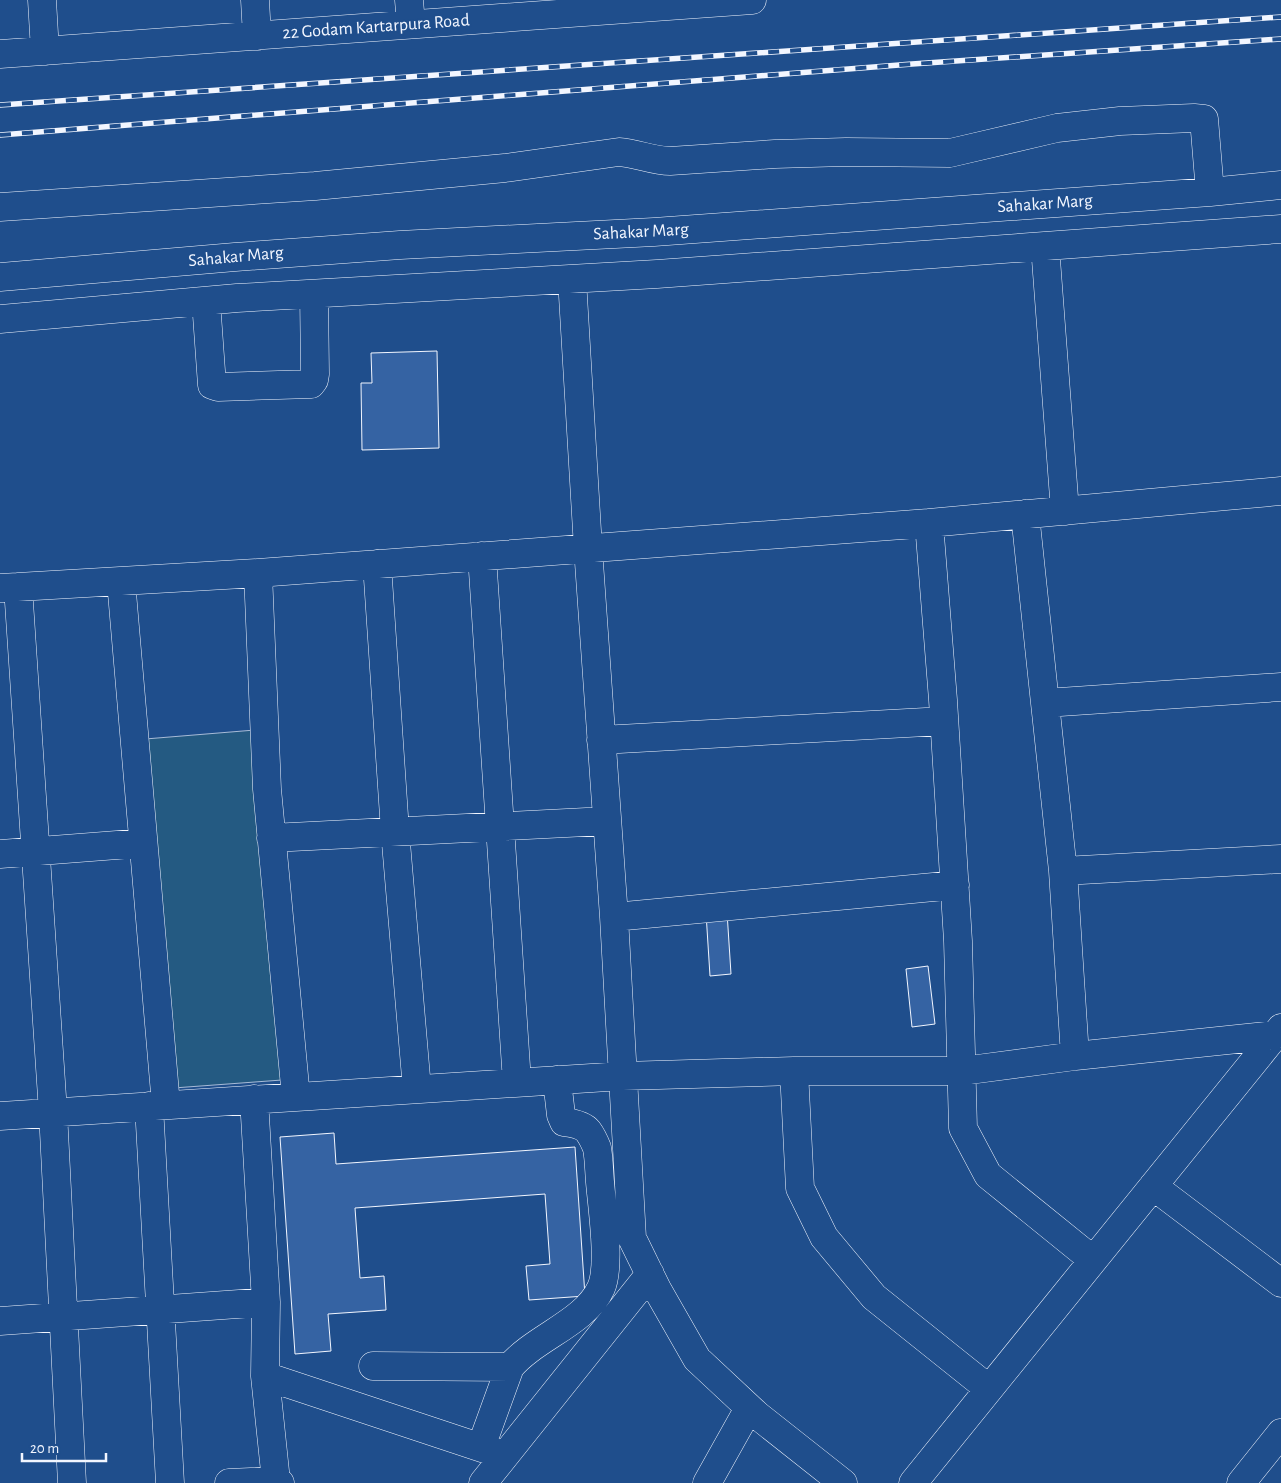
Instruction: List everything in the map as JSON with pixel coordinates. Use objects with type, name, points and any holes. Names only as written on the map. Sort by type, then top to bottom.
[{"type":"street","points":[[42,0],[45,51]]},
{"type":"street","points":[[255,0],[257,36]]},
{"type":"street","name":"22 Godam Kartarpura Road","points":[[0,54],[257,36],[410,12],[752,0]]},
{"type":"street","points":[[0,207],[315,186],[504,168],[619,152],[627,152],[656,161],[846,152],[950,153],[1057,128],[1120,121],[1194,118],[1204,119],[1210,192]]},
{"type":"street","name":"Sahakar Marg","points":[[0,277],[254,255],[400,245],[654,232],[1210,192],[1281,185]]},
{"type":"street","points":[[0,319],[206,301],[572,279],[1281,230]]},
{"type":"street","points":[[1045,246],[1064,511]]},
{"type":"street","points":[[572,279],[588,548],[614,917],[632,1238],[657,1289],[697,1359],[749,1408],[843,1483]]},
{"type":"street","points":[[206,301],[212,385],[218,387],[311,384],[315,374],[314,294]]},
{"type":"street","points":[[72,1483],[53,1112],[35,851],[9,587],[258,573],[929,523],[1281,491]]},
{"type":"street","points":[[1025,514],[1063,871],[1075,1056]]},
{"type":"street","points":[[929,523],[955,885],[963,1128],[988,1175],[1093,1260]]},
{"type":"street","points":[[482,556],[517,1082]]},
{"type":"street","points":[[377,564],[395,831],[417,1089]]},
{"type":"street","points":[[258,573],[270,838],[280,921],[296,1097]]},
{"type":"street","points":[[121,580],[143,843],[158,1106],[160,1309],[170,1483]]},
{"type":"street","points":[[1045,703],[1281,687]]},
{"type":"street","points":[[601,740],[944,721]]},
{"type":"street","points":[[270,838],[606,821]]},
{"type":"street","points":[[0,854],[143,843]]},
{"type":"street","points":[[1063,871],[1281,859]]},
{"type":"street","points":[[614,917],[955,885]]},
{"type":"street","points":[[0,1116],[623,1076],[794,1071],[962,1071],[1278,1032]]},
{"type":"street","points":[[913,1483],[1278,1032]]},
{"type":"street","points":[[794,1071],[800,1188],[824,1237],[874,1297],[989,1389]]},
{"type":"street","points":[[483,1483],[493,1451],[510,1367],[531,1347],[589,1306],[601,1288],[604,1277],[606,1241],[596,1148],[588,1130],[574,1123],[564,1122],[561,1115],[557,1080]]},
{"type":"street","points":[[230,1483],[278,1482],[265,1376],[266,1302],[254,1099]]},
{"type":"street","points":[[1153,1186],[1281,1283]]},
{"type":"street","points":[[493,1451],[650,1274]]},
{"type":"street","points":[[0,1321],[266,1302]]},
{"type":"street","points":[[373,1366],[510,1367]]},
{"type":"street","points":[[265,1376],[493,1451]]},
{"type":"street","points":[[707,1483],[749,1408]]},
{"type":"street","points":[[1241,1483],[1281,1433]]},
{"type":"shaded area","points":[[255,730],[282,1080],[160,1089],[133,740]]},
{"type":"building","points":[[437,351],[439,448],[362,450],[361,383],[372,383],[371,353]]},
{"type":"building","points":[[727,912],[731,974],[710,976],[706,913]]},
{"type":"building","points":[[928,966],[935,1024],[912,1027],[906,969]]},
{"type":"building","points":[[334,1133],[336,1164],[575,1147],[585,1296],[529,1300],[526,1266],[550,1264],[545,1194],[355,1208],[360,1278],[384,1276],[386,1310],[328,1314],[331,1351],[295,1354],[280,1137]]},
{"type":"railway","points":[[0,105],[1281,17]]},
{"type":"railway","points":[[0,135],[912,64],[1281,39]]}]
